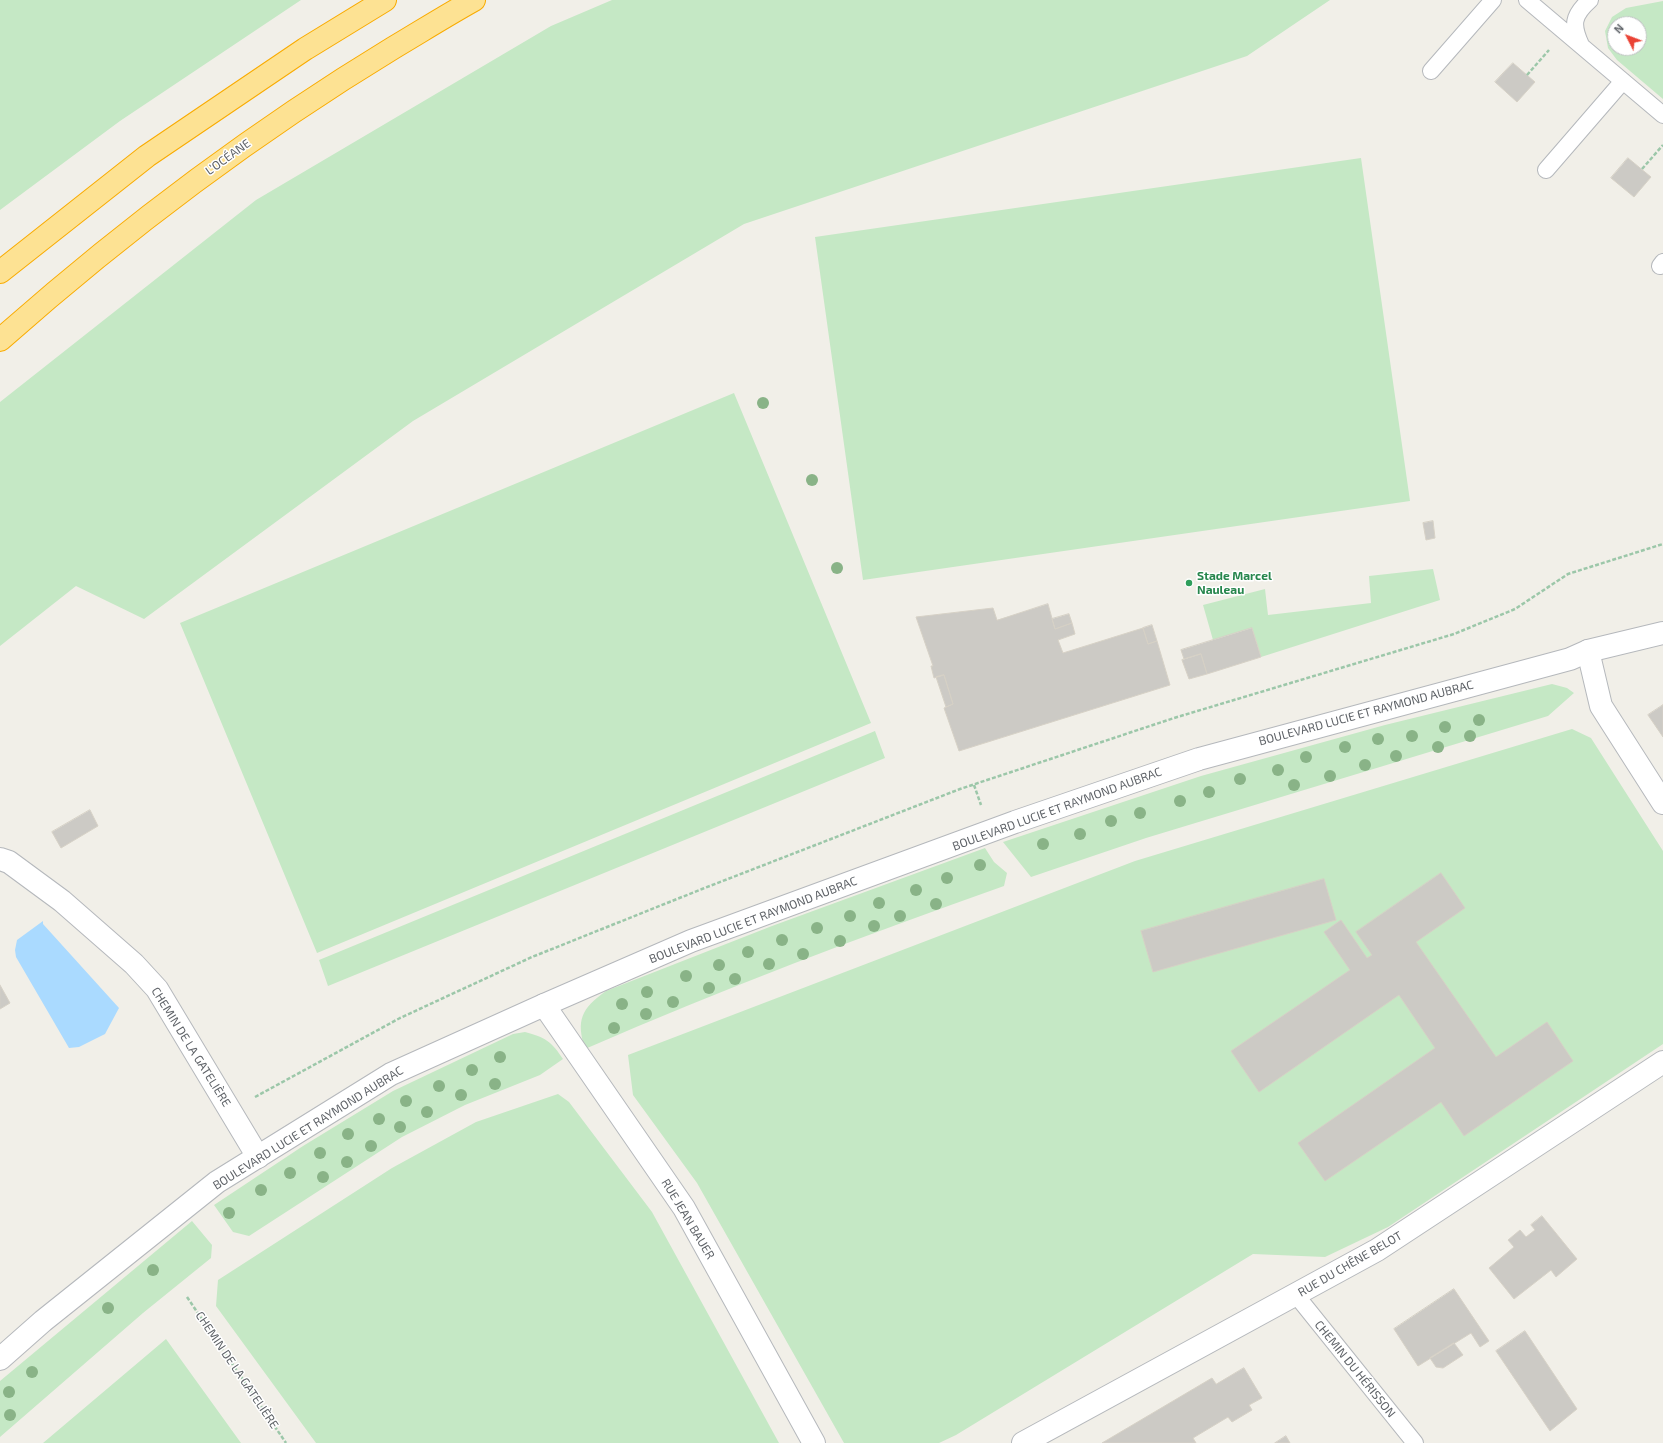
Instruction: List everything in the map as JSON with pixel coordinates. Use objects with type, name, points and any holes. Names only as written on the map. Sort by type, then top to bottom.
[{"type":"highway","points":[[0,272],[147,156],[304,49],[385,0]]},
{"type":"highway","name":"L’OCÉANE","points":[[0,340],[51,294],[147,216],[246,143],[351,74],[474,0]]},
{"type":"street","name":"BOULEVARD LUCIE ET RAYMOND AUBRAC","points":[[0,1359],[43,1321],[217,1182],[391,1074],[544,1005],[691,941],[1015,822],[1199,759],[1570,658],[1588,651],[1663,632]]},
{"type":"street","points":[[1588,651],[1601,706],[1663,803]]},
{"type":"street","name":"CHEMIN DE LA GATELIÈRE","points":[[0,859],[9,862],[62,901],[134,964],[157,989],[258,1157]]},
{"type":"street","name":"RUE JEAN BAUER","points":[[544,1005],[684,1208],[814,1443]]},
{"type":"street","name":"RUE DU CHÊNE BELOT","points":[[1023,1443],[1377,1250],[1663,1062]]},
{"type":"lane","points":[[1431,71],[1493,0]]},
{"type":"lane","points":[[1527,0],[1663,115]]},
{"type":"lane","points":[[1580,46],[1574,30],[1575,22],[1584,6],[1590,0]]},
{"type":"lane","points":[[1546,170],[1622,81]]},
{"type":"lane","name":"CHEMIN DU HÉRISSON","points":[[1296,1294],[1415,1443]]},
{"type":"path","points":[[1527,75],[1565,32]]},
{"type":"path","points":[[1642,169],[1663,145]]},
{"type":"path","points":[[230,1110],[400,1018],[532,957],[709,886],[974,785],[1174,718],[1454,634],[1515,608],[1568,574],[1663,544]]},
{"type":"path","points":[[974,785],[983,809]]},
{"type":"path","name":"CHEMIN DE LA GATELIÈRE","points":[[187,1297],[286,1443]]},
{"type":"green space","points":[[0,0],[301,0],[120,121],[0,210]]},
{"type":"green space","points":[[612,0],[1330,0],[1247,56],[744,224],[413,421],[144,619],[76,586],[0,646],[0,402],[256,200],[551,26]]},
{"type":"green space","points":[[1663,1],[1663,99],[1614,56],[1647,56],[1647,16],[1614,16],[1626,8]]},
{"type":"green space","points":[[1607,27],[1607,42],[1605,31]]},
{"type":"green space","points":[[1361,158],[1410,501],[863,580],[815,237]]},
{"type":"green space","points":[[734,393],[871,723],[317,953],[180,623]]},
{"type":"green space","points":[[1433,569],[1440,600],[1261,657],[1252,628],[1213,640],[1203,605],[1265,589],[1268,615],[1371,603],[1369,576]]},
{"type":"green space","points":[[1552,684],[1567,688],[1574,693],[1548,716],[1146,838],[1031,877],[1003,842],[1201,776],[1385,725]]},
{"type":"green space","points":[[1572,729],[1591,738],[1663,851],[1663,1044],[1388,1227],[1325,1257],[1253,1254],[956,1435],[939,1443],[844,1443],[697,1183],[633,1095],[628,1055],[1135,861]]},
{"type":"green space","points":[[875,731],[885,758],[328,986],[319,960]]},
{"type":"green space","points":[[985,848],[994,862],[1007,873],[1004,886],[793,964],[689,1005],[585,1049],[581,1030],[583,1016],[591,1004],[606,991],[772,926]]},
{"type":"green space","points":[[525,1032],[543,1038],[555,1048],[563,1059],[540,1075],[465,1105],[402,1137],[249,1236],[233,1232],[214,1205],[303,1146],[393,1091],[513,1034]]},
{"type":"green space","points":[[558,1094],[569,1102],[652,1212],[779,1443],[316,1443],[216,1306],[218,1280],[392,1168],[476,1122]]},
{"type":"green space","points":[[192,1221],[212,1245],[211,1258],[143,1313],[0,1437],[0,1381]]},
{"type":"green space","points":[[166,1339],[241,1443],[43,1443]]},
{"type":"water","points":[[43,921],[43,924],[119,1008],[105,1034],[79,1047],[69,1048],[16,957],[15,950],[17,940]]},
{"type":"building","points":[[1513,63],[1535,82],[1517,102],[1495,82]]},
{"type":"building","points":[[1628,158],[1651,177],[1634,197],[1611,178]]},
{"type":"building","points":[[1433,521],[1435,538],[1426,540],[1423,523]]},
{"type":"building","points":[[1048,604],[1055,629],[1072,623],[1075,634],[1058,640],[1063,653],[1143,628],[1148,644],[1157,641],[1170,685],[959,751],[944,708],[953,704],[944,675],[934,678],[931,666],[933,666],[916,617],[993,608],[997,620]]},
{"type":"building","points":[[1069,614],[1072,623],[1055,629],[1052,619]]},
{"type":"building","points":[[1152,625],[1157,641],[1148,644],[1143,628]]},
{"type":"building","points":[[1252,628],[1261,657],[1207,674],[1201,654],[1184,659],[1181,650]]},
{"type":"building","points":[[1201,654],[1207,674],[1189,679],[1182,660]]},
{"type":"building","points":[[944,675],[953,704],[946,707],[936,677]]},
{"type":"building","points":[[1663,705],[1663,737],[1648,715]]},
{"type":"building","points":[[90,810],[98,826],[61,848],[52,832]]},
{"type":"building","points":[[1441,873],[1465,908],[1416,942],[1496,1057],[1547,1022],[1573,1061],[1464,1136],[1441,1102],[1325,1181],[1298,1143],[1435,1048],[1399,995],[1259,1092],[1231,1051],[1350,970],[1324,932],[1341,920],[1367,958],[1372,955],[1356,932]]},
{"type":"building","points":[[1324,879],[1336,920],[1153,972],[1141,931]]},
{"type":"building","points":[[0,985],[10,1003],[0,1009]]},
{"type":"building","points":[[1542,1216],[1577,1259],[1556,1277],[1551,1270],[1514,1299],[1489,1268],[1514,1247],[1508,1240],[1520,1230],[1526,1237],[1535,1230],[1531,1225]]},
{"type":"building","points":[[1454,1289],[1489,1341],[1480,1347],[1471,1333],[1418,1366],[1394,1329]]},
{"type":"building","points":[[1525,1331],[1577,1409],[1550,1431],[1496,1351]]},
{"type":"building","points":[[1454,1343],[1463,1355],[1443,1368],[1436,1367],[1430,1358]]},
{"type":"building","points":[[1244,1368],[1262,1398],[1249,1405],[1252,1410],[1232,1422],[1228,1417],[1193,1438],[1196,1443],[1102,1443],[1212,1378],[1216,1384]]},
{"type":"building","points":[[1286,1436],[1290,1443],[1275,1443]]},
{"type":"place","name":"Stade Marcel Nauleau","points":[[1189,583]]}]
